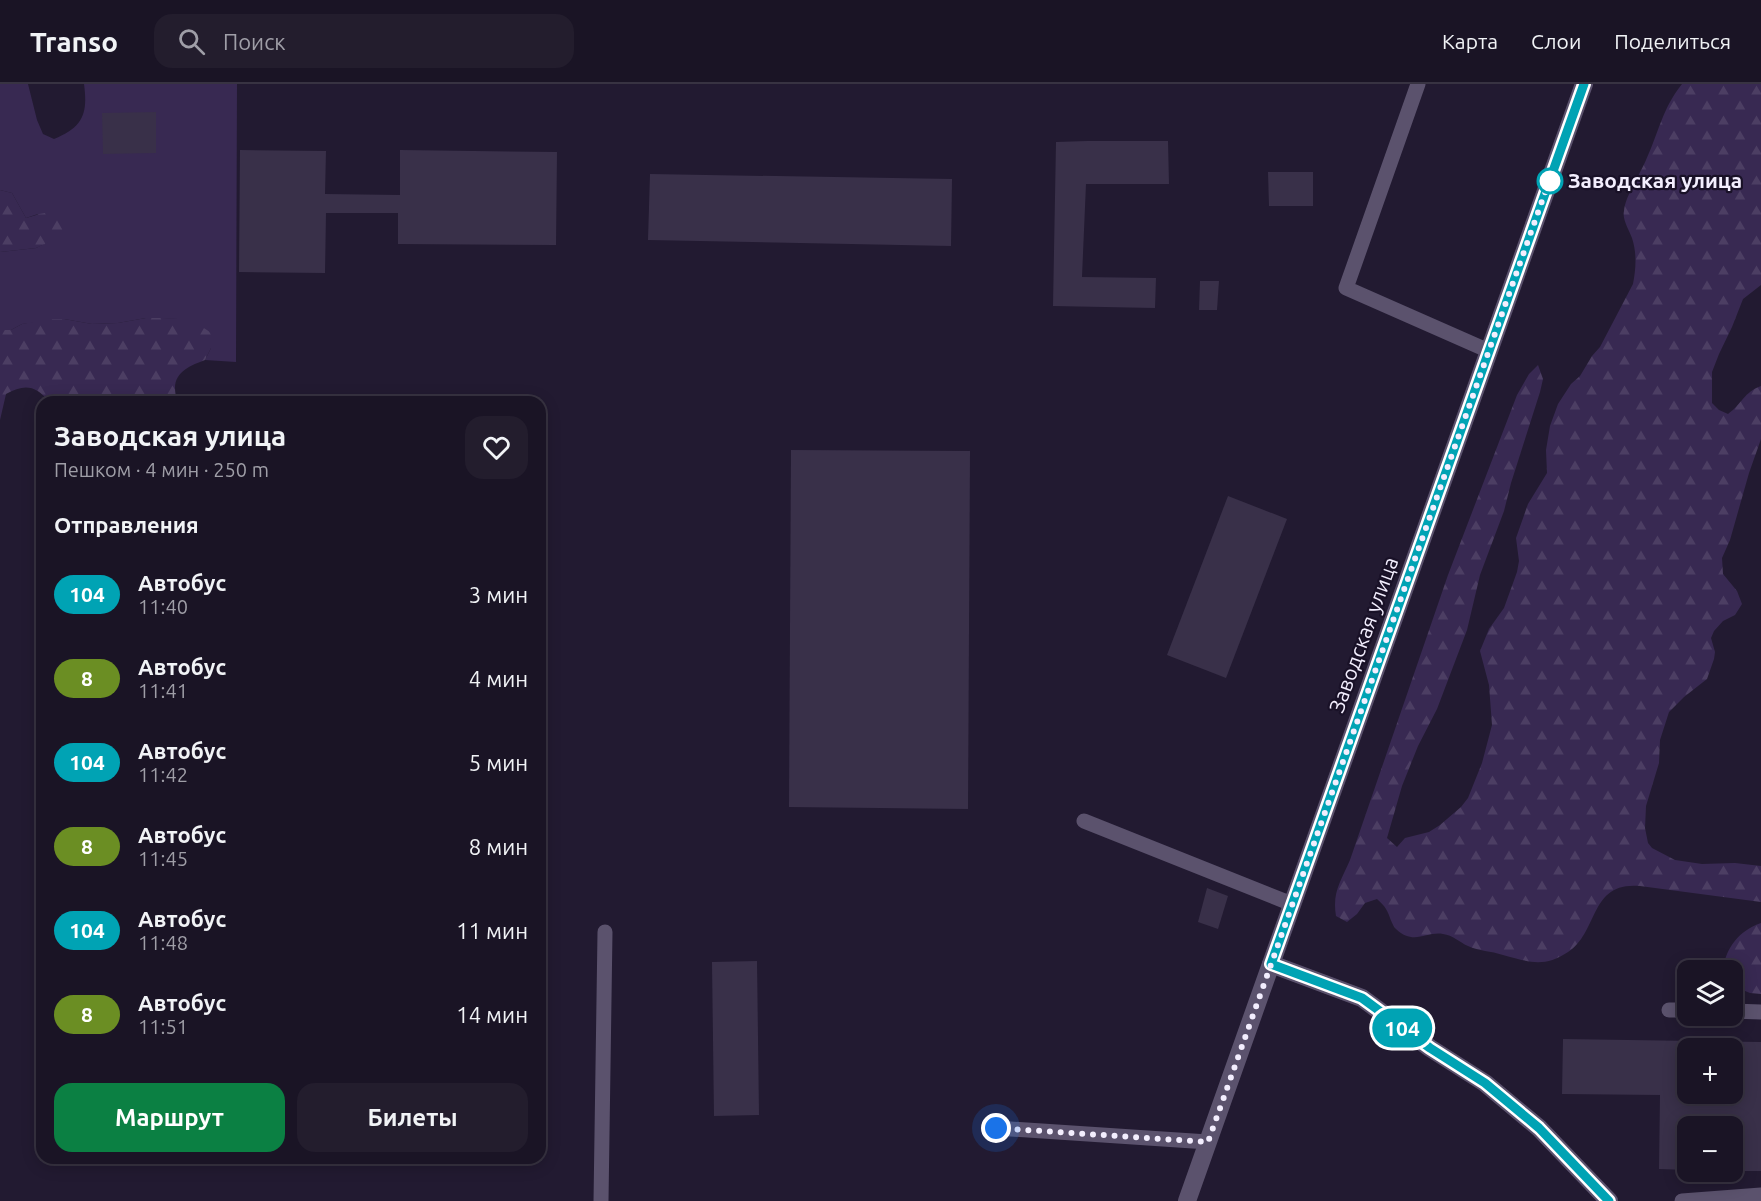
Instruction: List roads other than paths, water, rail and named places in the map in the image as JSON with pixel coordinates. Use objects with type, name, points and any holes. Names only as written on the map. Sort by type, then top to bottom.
[{"type":"street","name":"Заводская улица","points":[[1187,1201],[1584,84]]},
{"type":"street","points":[[1271,964],[1362,998],[1430,1048],[1485,1083],[1539,1128],[1609,1201]]},
{"type":"lane","points":[[1418,84],[1346,288],[1489,351]]},
{"type":"lane","points":[[1084,821],[1292,904]]},
{"type":"lane","points":[[601,1201],[605,932]]},
{"type":"lane","points":[[1669,1010],[1677,1010]]},
{"type":"lane","points":[[1743,1011],[1761,1012]]},
{"type":"lane","points":[[996,1128],[1208,1142]]},
{"type":"lane","points":[[1682,1201],[1761,1195]]},
{"type":"place","name":"Заводская улица","points":[[1550,181]]}]
